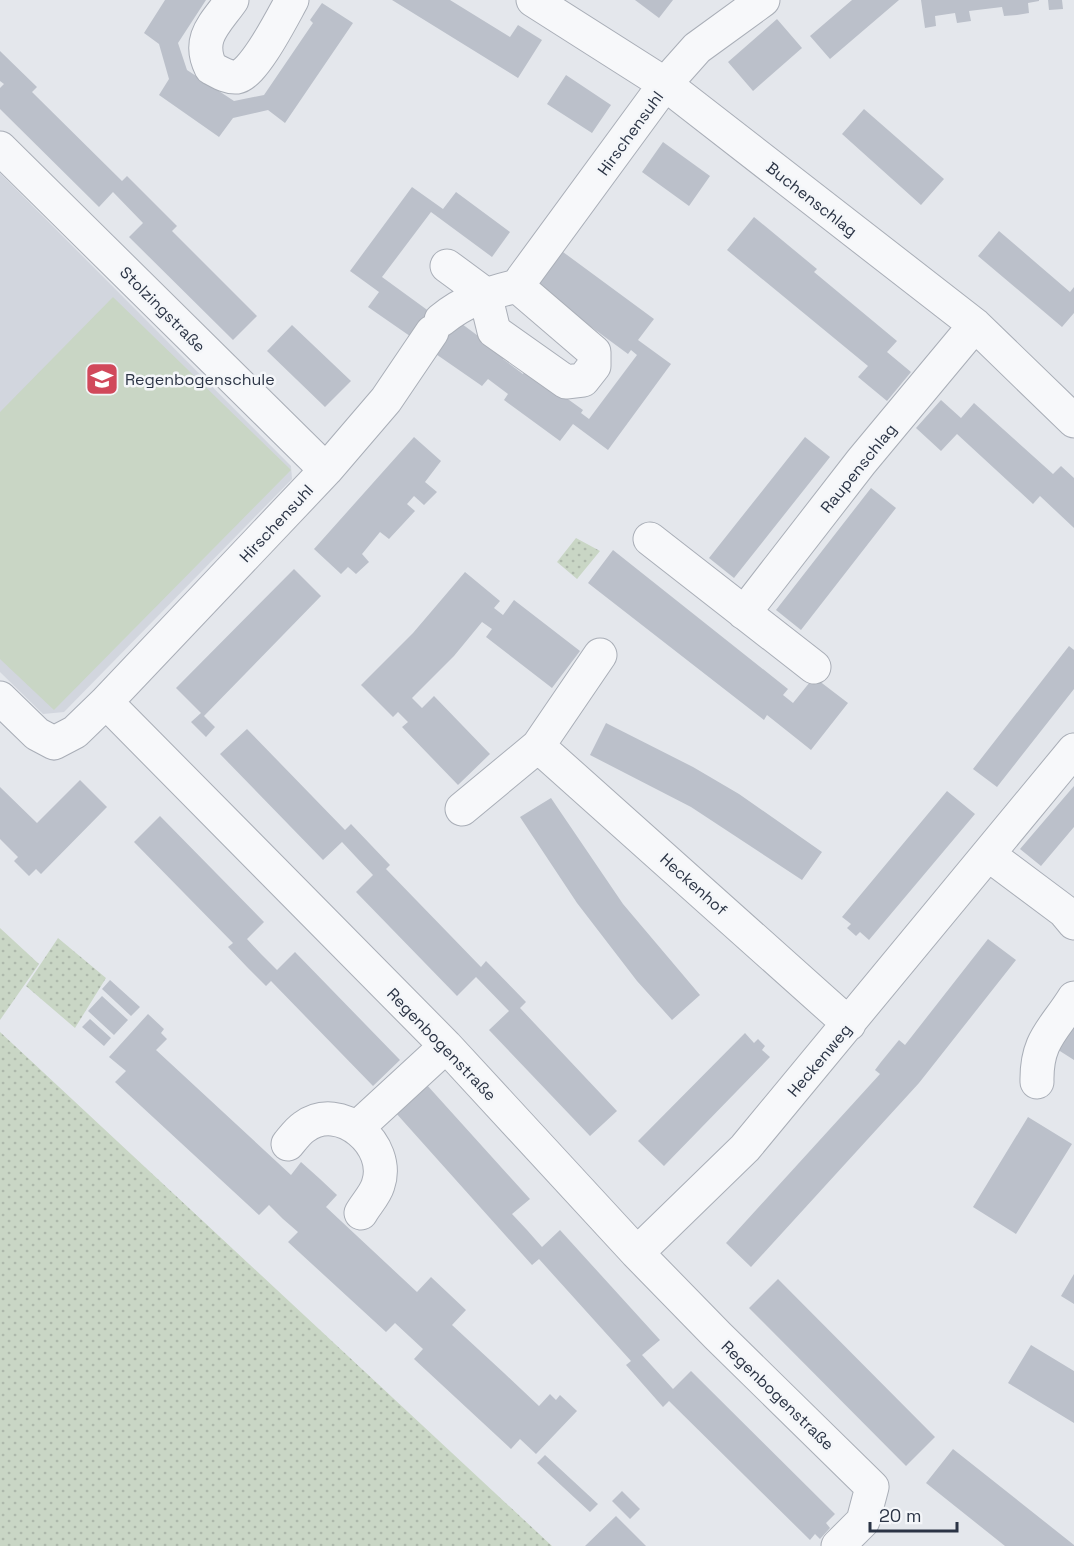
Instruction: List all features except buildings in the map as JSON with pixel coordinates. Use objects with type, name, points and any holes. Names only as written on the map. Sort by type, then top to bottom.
[{"type":"street","points":[[232,0],[206,37],[203,48],[211,68],[234,77],[240,77],[248,70],[261,53],[292,0]]},
{"type":"street","name":"Buchenschlag","points":[[533,0],[665,84],[975,325],[1074,421]]},
{"type":"street","name":"Hirschensuhl","points":[[106,702],[326,470],[386,400],[437,326],[459,306],[485,294],[517,286],[665,84],[697,48],[763,0]]},
{"type":"street","name":"Stolzingstraße","points":[[0,148],[326,470]]},
{"type":"street","points":[[447,266],[485,294],[495,331],[566,382],[584,380],[594,366],[594,352],[517,286]]},
{"type":"street","name":"Raupenschlag","points":[[744,613],[861,462],[975,325]]},
{"type":"street","points":[[650,539],[814,667]]},
{"type":"street","points":[[462,808],[537,746],[600,655]]},
{"type":"street","points":[[0,698],[37,734],[54,742],[75,732],[106,702]]},
{"type":"street","name":"Regenbogenstraße","points":[[106,702],[446,1046],[637,1253],[872,1487],[863,1521],[838,1546]]},
{"type":"street","name":"Heckenhof","points":[[537,746],[849,1024]]},
{"type":"street","name":"Heckenweg","points":[[637,1253],[745,1148],[1074,750]]},
{"type":"street","points":[[989,855],[1064,911],[1074,923]]},
{"type":"street","points":[[1037,1082],[1037,1065],[1042,1043],[1074,998]]},
{"type":"street","points":[[358,1127],[446,1046]]},
{"type":"street","points":[[288,1143],[306,1125],[330,1119],[358,1127],[378,1152],[379,1184],[361,1213]]},
{"type":"shaded area","name":"Regenbogenschule","points":[[0,173],[291,466],[292,479],[64,712],[43,714],[0,672]]},
{"type":"green space","name":"Regenbogenschule","points":[[113,297],[291,470],[54,710],[0,659],[0,412]]},
{"type":"green space","points":[[576,538],[600,551],[577,579],[557,562]]},
{"type":"green space","points":[[0,928],[39,964],[0,1020]]},
{"type":"green space","points":[[58,938],[106,978],[75,1028],[26,986]]},
{"type":"green space","points":[[0,1032],[552,1546],[0,1546]]},
{"type":"place","name":"Regenbogenschule","points":[[102,379]]}]
